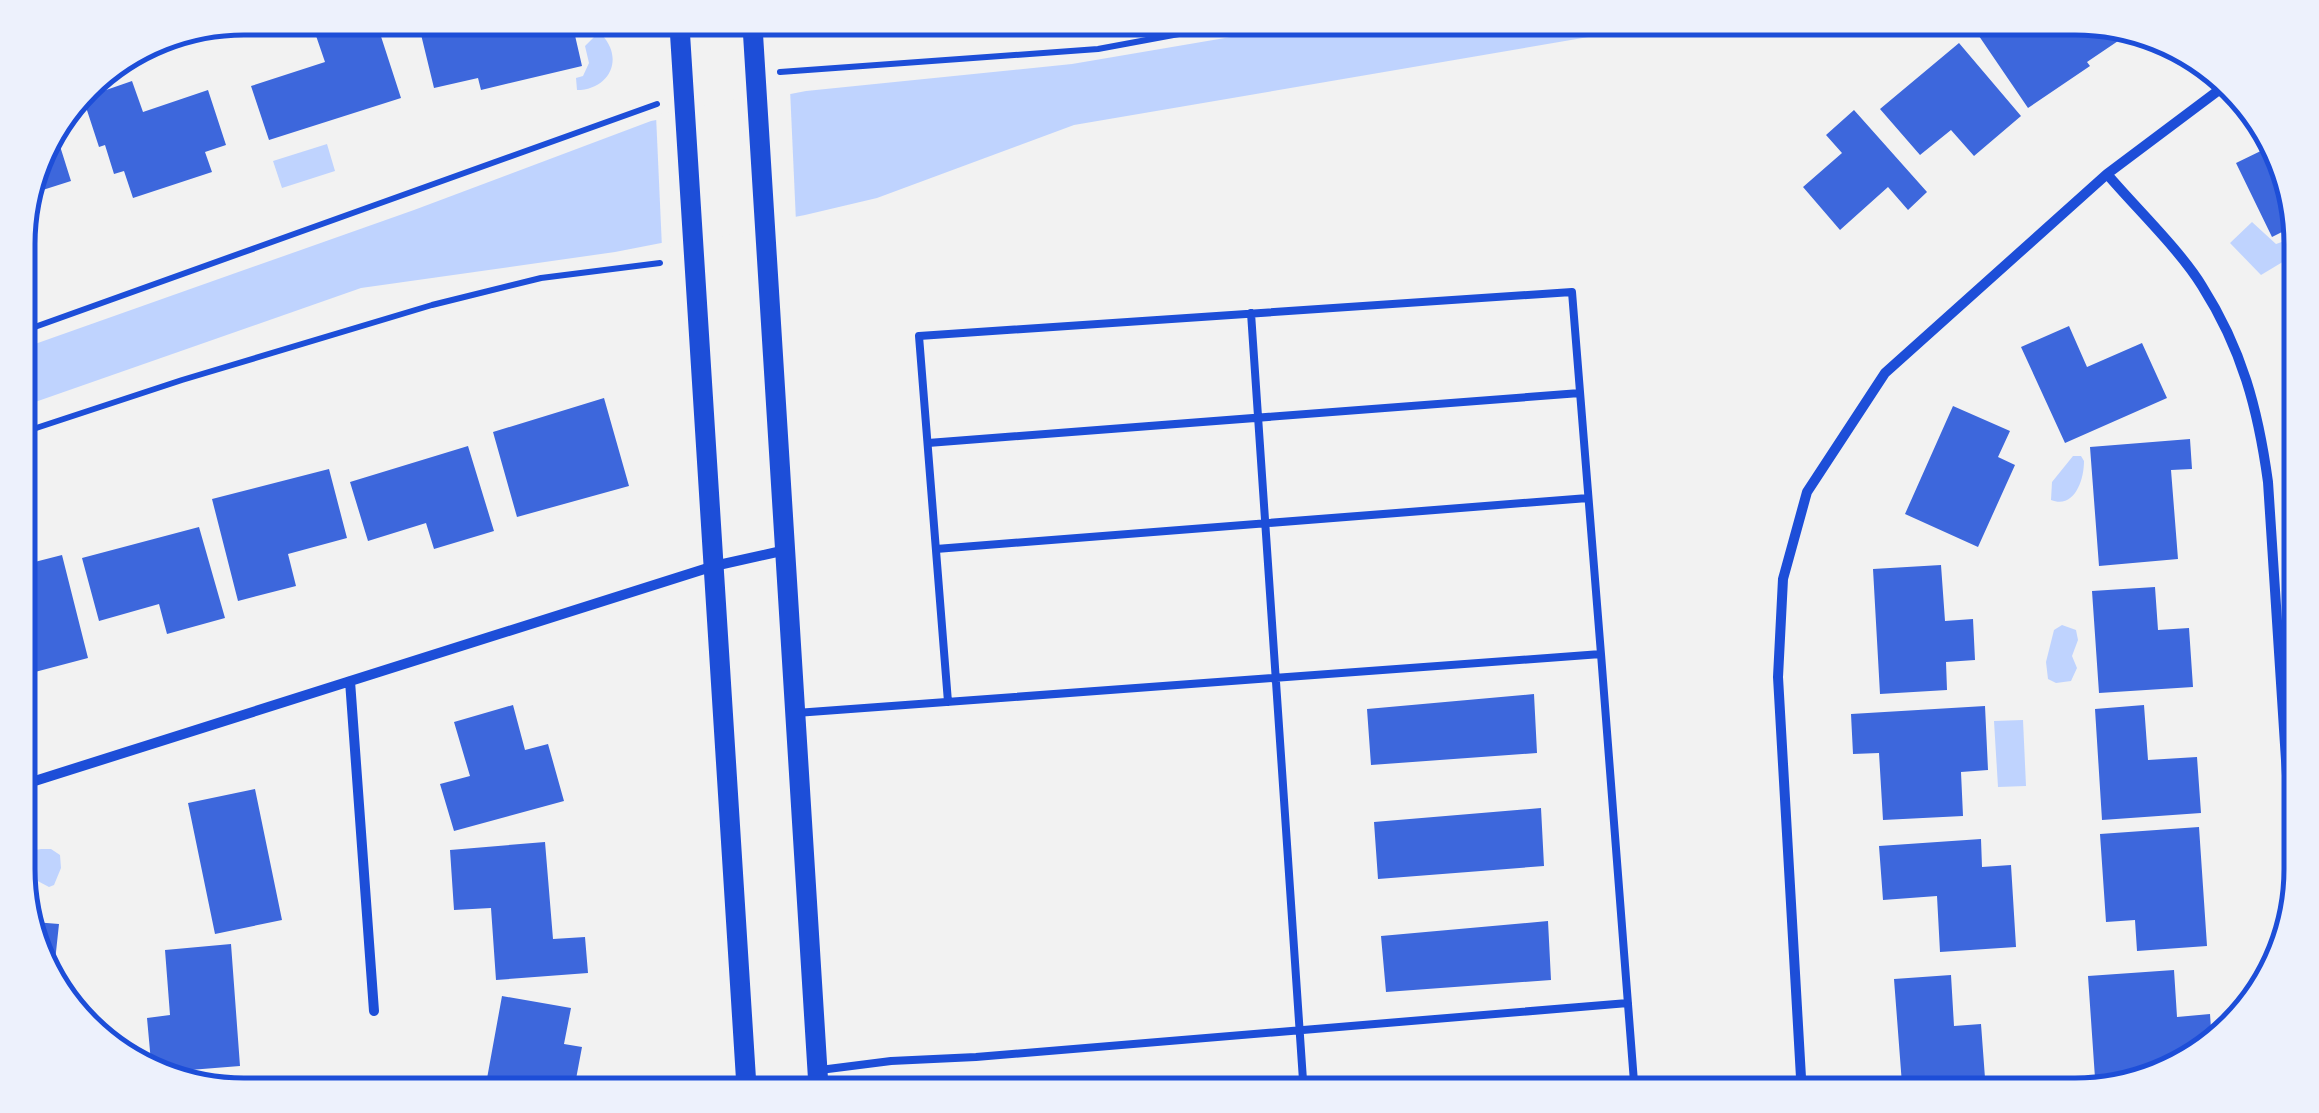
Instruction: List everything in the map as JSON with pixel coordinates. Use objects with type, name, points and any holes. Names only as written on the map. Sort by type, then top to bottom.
[{"type":"main road","points":[[680,35],[747,1078]]},
{"type":"main road","points":[[756,35],[763,70],[768,260],[817,1078]]},
{"type":"street","points":[[1801,1078],[1778,677],[1783,579],[1807,492],[1885,374],[2107,174],[2218,91]]},
{"type":"street","points":[[2107,174],[2201,283],[2234,345],[2258,415],[2268,482],[2284,729]]},
{"type":"street","points":[[35,781],[714,566],[786,550]]},
{"type":"street","points":[[350,681],[374,1011]]},
{"type":"lane","points":[[948,702],[920,336],[1572,292],[1633,1078]]},
{"type":"lane","points":[[1251,313],[1303,1078]]},
{"type":"lane","points":[[928,443],[1580,393]]},
{"type":"lane","points":[[936,549],[1588,498]]},
{"type":"lane","points":[[796,713],[1602,654]]},
{"type":"lane","points":[[817,1071],[891,1061],[996,1056],[1628,1002]]},
{"type":"path","points":[[763,70],[918,64],[1098,49],[1173,35]]},
{"type":"path","points":[[35,327],[662,102]]},
{"type":"path","points":[[35,428],[432,305],[541,278],[660,263]]},
{"type":"water","points":[[602,35],[612,54],[610,72],[597,85],[577,90],[576,78],[583,76],[589,63],[585,46]]},
{"type":"water","points":[[1242,35],[1600,35],[1074,125],[877,198],[805,215],[615,252],[361,288],[35,402],[35,344],[414,210],[651,121],[806,91],[1072,64]]},
{"type":"water","points":[[327,144],[335,171],[282,188],[273,161]]},
{"type":"water","points":[[2252,222],[2276,244],[2284,241],[2284,261],[2261,275],[2230,243]]},
{"type":"water","points":[[2073,456],[2081,456],[2084,461],[2080,485],[2066,501],[2051,500],[2052,482]]},
{"type":"water","points":[[2062,625],[2076,630],[2078,640],[2072,656],[2077,668],[2071,681],[2056,683],[2048,679],[2046,662],[2054,630]]},
{"type":"water","points":[[2023,720],[2026,786],[1998,787],[1994,721]]},
{"type":"water","points":[[51,849],[60,855],[61,868],[54,885],[49,887],[36,880],[35,850]]},
{"type":"pier","points":[[790,89],[796,222],[662,248],[656,115]]},
{"type":"building","points":[[316,35],[381,35],[401,98],[269,140],[251,86],[325,62]]},
{"type":"building","points":[[421,35],[575,35],[582,66],[481,90],[478,78],[434,88]]},
{"type":"building","points":[[2075,35],[2119,40],[2087,62],[2090,66],[2028,108],[1979,36]]},
{"type":"building","points":[[1959,43],[2021,116],[1974,156],[1951,130],[1920,155],[1880,109]]},
{"type":"building","points":[[132,81],[143,112],[208,90],[226,145],[205,152],[212,172],[133,198],[124,171],[114,174],[105,145],[99,147],[86,107],[101,92]]},
{"type":"building","points":[[1854,110],[1927,192],[1908,210],[1888,187],[1840,230],[1803,187],[1842,153],[1826,135]]},
{"type":"building","points":[[60,145],[71,181],[42,190]]},
{"type":"building","points":[[2262,151],[2277,190],[2283,231],[2272,237],[2236,163]]},
{"type":"building","points":[[2069,326],[2087,367],[2142,343],[2167,398],[2065,443],[2021,347]]},
{"type":"building","points":[[604,398],[629,486],[517,517],[493,432]]},
{"type":"building","points":[[1953,406],[2010,431],[1998,457],[2015,465],[1978,547],[1905,514]]},
{"type":"building","points":[[2190,439],[2192,469],[2171,470],[2178,559],[2099,566],[2090,447]]},
{"type":"building","points":[[468,446],[494,531],[434,549],[426,523],[368,541],[350,482]]},
{"type":"building","points":[[329,469],[347,538],[288,554],[296,586],[238,601],[212,499]]},
{"type":"building","points":[[199,527],[225,618],[167,634],[159,604],[99,621],[82,558]]},
{"type":"building","points":[[62,555],[88,658],[35,672],[35,562]]},
{"type":"building","points":[[1941,565],[1945,621],[1973,619],[1975,660],[1946,662],[1947,690],[1880,694],[1873,569]]},
{"type":"building","points":[[2155,587],[2158,630],[2189,628],[2193,687],[2099,693],[2092,591]]},
{"type":"building","points":[[1534,694],[1537,753],[1371,765],[1367,709]]},
{"type":"building","points":[[513,705],[525,750],[548,744],[564,801],[454,831],[440,784],[470,776],[454,722]]},
{"type":"building","points":[[2144,705],[2148,760],[2197,757],[2201,813],[2102,820],[2095,709]]},
{"type":"building","points":[[1985,706],[1988,770],[1961,772],[1963,816],[1883,820],[1879,753],[1853,754],[1851,714]]},
{"type":"building","points":[[255,789],[282,920],[215,934],[188,803]]},
{"type":"building","points":[[1541,808],[1544,866],[1378,879],[1374,822]]},
{"type":"building","points":[[2199,827],[2207,946],[2137,951],[2135,920],[2106,922],[2100,834]]},
{"type":"building","points":[[1981,839],[1982,867],[2011,865],[2016,947],[1940,952],[1937,896],[1883,900],[1879,846]]},
{"type":"building","points":[[545,842],[553,939],[585,937],[588,973],[496,980],[491,908],[454,910],[450,850]]},
{"type":"building","points":[[1548,921],[1551,980],[1386,992],[1381,936]]},
{"type":"building","points":[[42,923],[59,924],[55,958]]},
{"type":"building","points":[[231,944],[240,1066],[189,1070],[150,1056],[147,1018],[170,1015],[165,950]]},
{"type":"building","points":[[2174,970],[2177,1017],[2210,1014],[2211,1028],[2168,1056],[2142,1067],[2095,1077],[2088,976]]},
{"type":"building","points":[[1951,975],[1954,1026],[1981,1024],[1985,1078],[1902,1078],[1894,979]]},
{"type":"building","points":[[502,996],[571,1008],[564,1044],[582,1047],[576,1078],[487,1078]]}]
